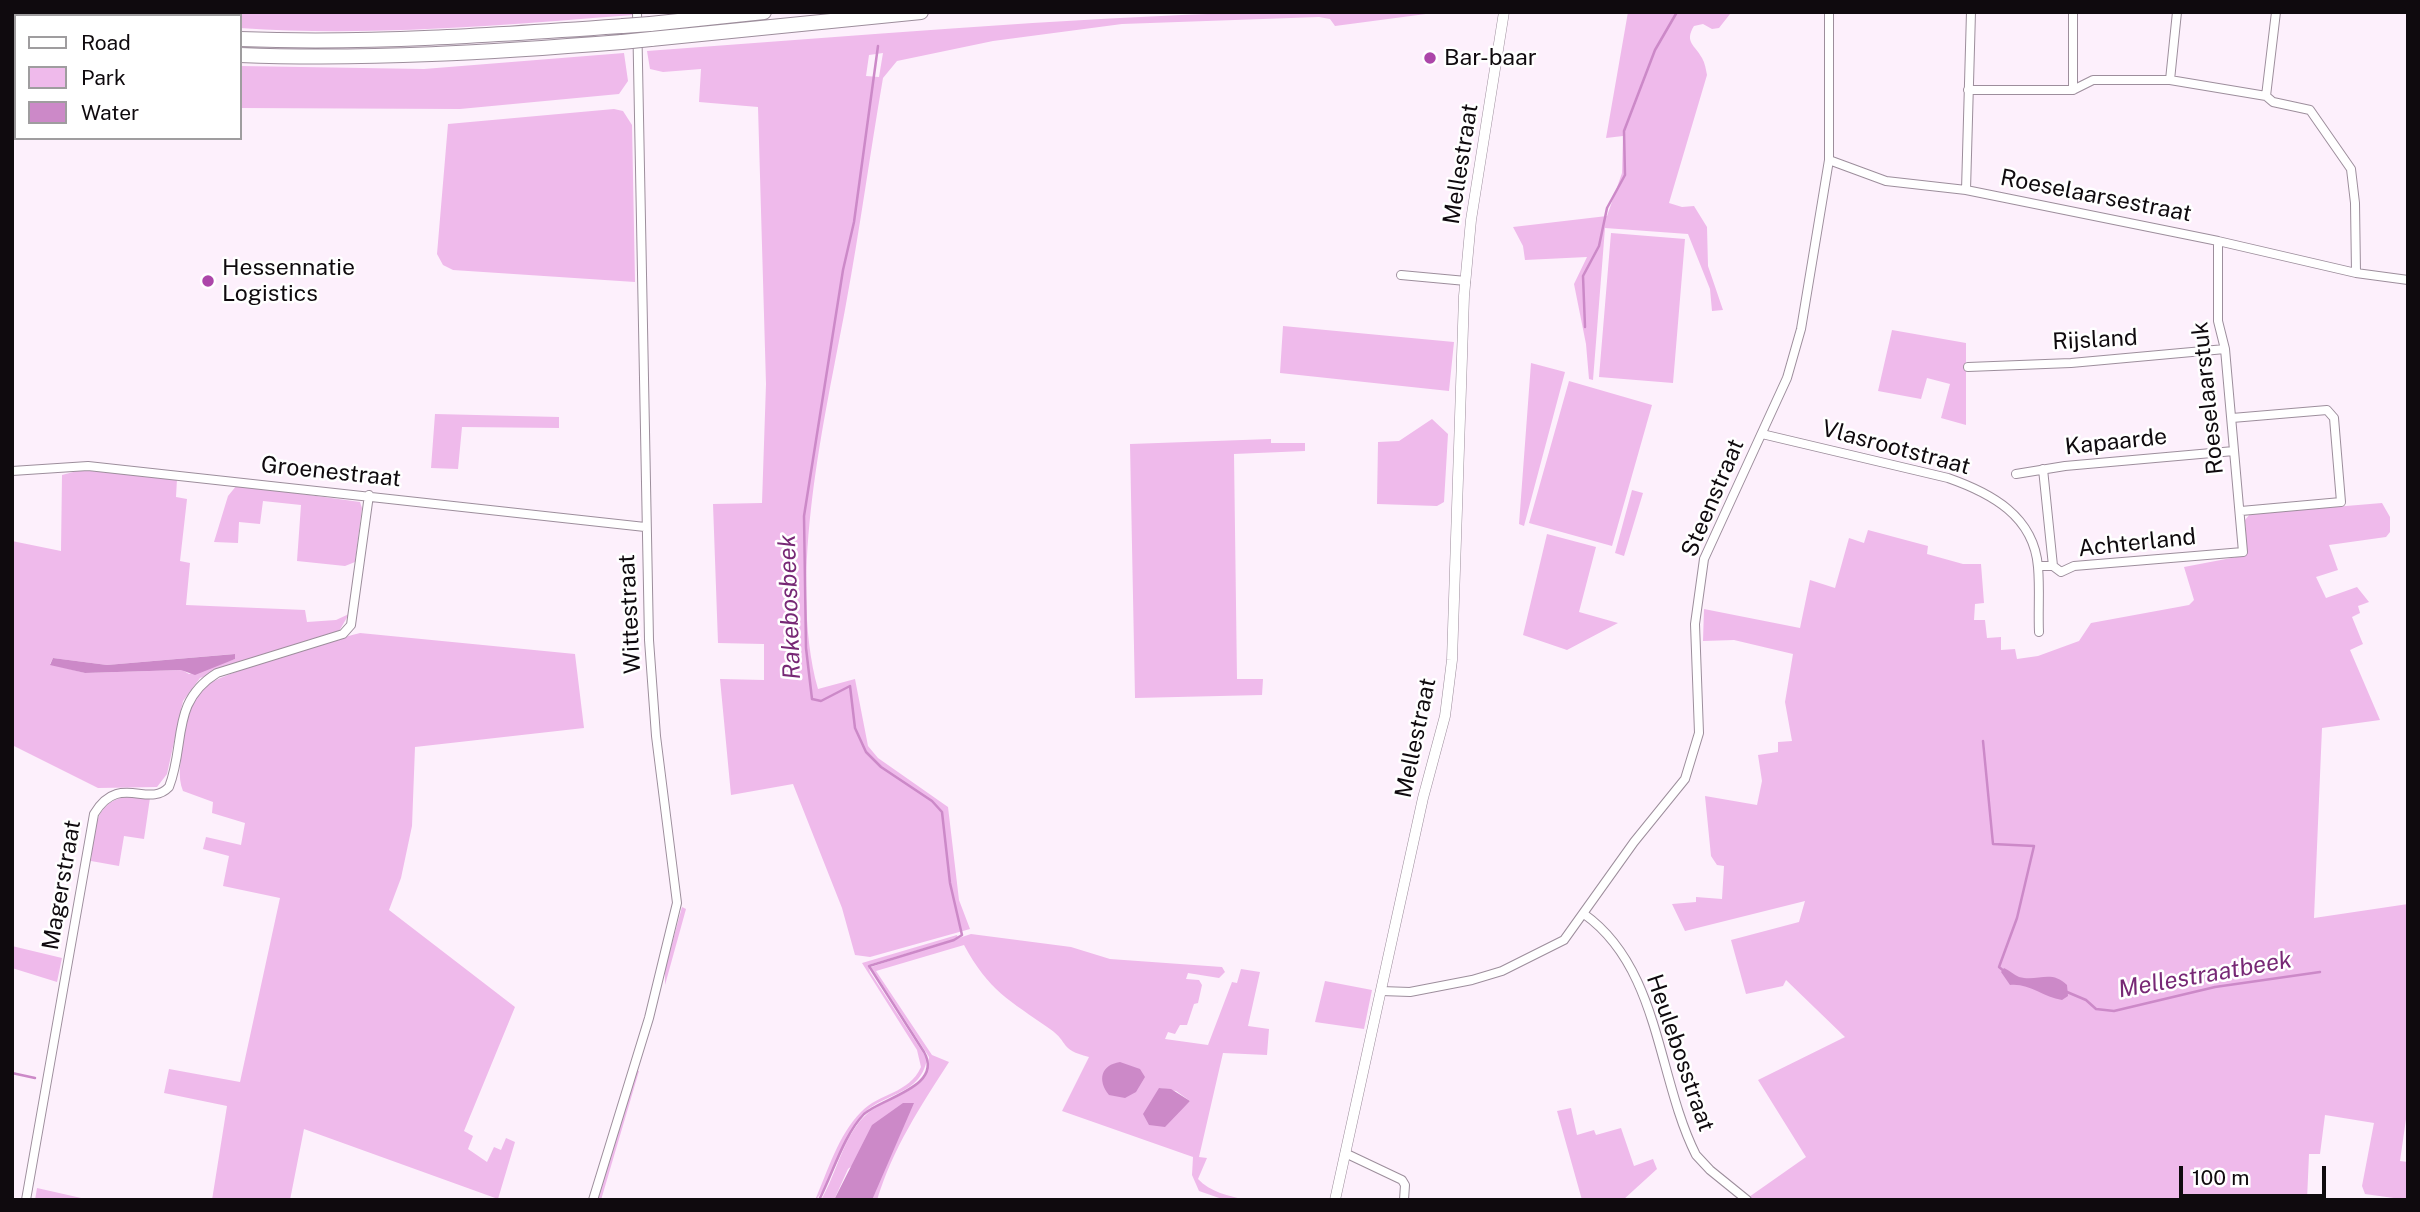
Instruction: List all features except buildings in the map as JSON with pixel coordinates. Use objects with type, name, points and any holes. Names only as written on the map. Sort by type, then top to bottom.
[{"type":"highway","points":[[242,39],[311,42],[466,37],[650,24],[764,12]]},
{"type":"highway","points":[[242,55],[441,55],[622,42],[921,12]]},
{"type":"street","name":"Wittestraat","points":[[593,1200],[649,1018],[677,903],[656,736],[645,527],[642,102],[637,12]]},
{"type":"street","name":"Mellestraat","points":[[1335,1200],[1445,716],[1451,660],[1456,477],[1471,220],[1504,12]]},
{"type":"street","name":"Steenstraat","points":[[1381,991],[1410,992],[1502,971],[1564,940],[1634,842],[1676,793],[1693,759],[1699,733],[1695,624],[1704,559],[1787,378],[1801,329],[1829,160],[1829,12]]},
{"type":"street","points":[[1966,190],[1971,12]]},
{"type":"street","points":[[2073,12],[2073,90]]},
{"type":"street","points":[[2170,80],[2177,12]]},
{"type":"street","points":[[2266,96],[2276,12]]},
{"type":"street","points":[[1968,90],[2073,90],[2093,80],[2170,80],[2266,96],[2273,102],[2310,110],[2322,124],[2353,176],[2356,273]]},
{"type":"street","name":"Roeselaarsestraat","points":[[1829,160],[1886,181],[1966,190],[2218,241],[2356,273],[2406,280]]},
{"type":"street","name":"Roeselaarstuk","points":[[2218,241],[2218,321],[2225,349],[2243,552]]},
{"type":"street","points":[[1401,275],[1466,281]]},
{"type":"street","name":"Rijsland","points":[[1968,367],[2071,363],[2225,349]]},
{"type":"street","points":[[2232,418],[2327,410],[2334,418],[2341,502],[2241,511]]},
{"type":"street","name":"Vlasrootstraat","points":[[1762,434],[1916,469],[1973,487],[2010,508],[2030,538],[2038,566],[2039,632]]},
{"type":"street","name":"Kapaarde","points":[[2016,474],[2043,469],[2234,451]]},
{"type":"street","name":"Groenestraat","points":[[12,471],[88,466],[645,527]]},
{"type":"street","name":"Kapaarde","points":[[2043,469],[2053,566]]},
{"type":"street","name":"Magerstraat","points":[[26,1200],[94,814],[106,796],[115,793],[160,794],[169,788],[183,718],[189,699],[199,684],[216,673],[343,635],[351,625],[369,495]]},
{"type":"street","name":"Achterland","points":[[2038,566],[2053,566],[2061,572],[2074,566],[2243,552]]},
{"type":"street","name":"Heulebosstraat","points":[[1584,914],[1613,939],[1637,984],[1696,1155],[1747,1200]]},
{"type":"street","points":[[1345,1153],[1402,1180],[1405,1185],[1404,1200]]},
{"type":"green space","points":[[92,12],[633,12],[633,15],[535,23],[338,31],[242,28],[242,14]]},
{"type":"green space","points":[[1264,12],[1441,12],[1335,26],[1330,19],[1319,17],[1122,24],[993,41],[897,61],[883,78],[813,496],[806,596],[809,644],[818,689],[855,679],[868,746],[878,758],[948,807],[959,900],[970,929],[870,957],[855,955],[842,908],[793,784],[731,795],[720,679],[764,680],[764,644],[718,643],[713,504],[762,503],[766,384],[758,107],[699,102],[701,69],[663,72],[650,69],[647,51],[956,28]],"holes":[[[883,53],[879,77],[866,76],[869,55]]]},
{"type":"green space","points":[[1628,12],[1750,12],[1730,14],[1719,28],[1712,29],[1703,24],[1694,26],[1691,31],[1690,40],[1703,60],[1707,75],[1669,203],[1682,207],[1694,206],[1707,227],[1708,266],[1723,310],[1712,311],[1710,289],[1688,234],[1605,228],[1593,380],[1589,379],[1586,344],[1574,284],[1587,257],[1525,260],[1523,246],[1513,227],[1607,216],[1622,173],[1623,136],[1606,138]]},
{"type":"green space","points":[[624,53],[628,81],[619,94],[460,109],[242,108],[242,66],[424,69]]},
{"type":"green space","points":[[614,109],[623,111],[632,125],[635,282],[453,270],[443,265],[437,254],[448,124]]},
{"type":"green space","points":[[1611,233],[1685,239],[1673,383],[1599,377]]},
{"type":"green space","points":[[1283,326],[1454,342],[1449,391],[1280,373]]},
{"type":"green space","points":[[1892,330],[1966,343],[1966,425],[1941,418],[1950,384],[1927,378],[1921,399],[1878,391]]},
{"type":"green space","points":[[1531,363],[1565,372],[1524,526],[1519,524]]},
{"type":"green space","points":[[1569,381],[1652,405],[1612,546],[1529,523]]},
{"type":"green space","points":[[435,414],[559,417],[559,428],[462,427],[458,469],[431,468]]},
{"type":"green space","points":[[1432,419],[1448,434],[1444,502],[1437,506],[1377,504],[1378,442],[1399,441]]},
{"type":"green space","points":[[1271,439],[1271,443],[1305,443],[1305,451],[1234,454],[1237,679],[1263,679],[1262,695],[1135,698],[1130,444]]},
{"type":"green space","points":[[81,470],[177,479],[176,497],[187,499],[180,561],[190,563],[186,605],[305,610],[307,622],[336,620],[349,614],[338,633],[200,678],[183,701],[167,774],[157,787],[98,788],[12,745],[12,541],[61,551],[62,475]],"holes":[[[234,654],[235,659],[189,674],[182,670],[85,673],[50,664],[53,658],[107,665]]]},
{"type":"green space","points":[[237,485],[360,502],[362,508],[355,562],[345,566],[297,561],[301,505],[263,501],[260,524],[239,522],[238,543],[214,542],[228,496]]},
{"type":"green space","points":[[1632,490],[1643,493],[1624,556],[1615,553]]},
{"type":"green space","points":[[2382,503],[2390,517],[2390,532],[2386,537],[2329,545],[2338,570],[2316,577],[2326,598],[2357,587],[2369,602],[2358,606],[2360,613],[2352,617],[2363,644],[2350,650],[2380,720],[2322,728],[2314,918],[2408,904],[2408,1105],[2400,1161],[2408,1162],[2408,1200],[2365,1194],[2362,1186],[2374,1123],[2325,1115],[2320,1154],[2309,1154],[2307,1200],[1753,1200],[1749,1197],[1806,1157],[1758,1080],[1845,1037],[1786,980],[1783,986],[1746,994],[1731,940],[1799,922],[1805,901],[1685,931],[1672,904],[1696,902],[1696,897],[1722,899],[1724,866],[1717,865],[1711,856],[1705,796],[1757,805],[1762,781],[1758,755],[1778,752],[1778,742],[1792,741],[1785,702],[1793,654],[1734,640],[1703,641],[1704,609],[1800,628],[1810,580],[1835,588],[1849,538],[1864,543],[1868,530],[1928,546],[1927,554],[1963,564],[1981,564],[1984,603],[1975,604],[1974,620],[1985,620],[1987,638],[2001,637],[2001,650],[2015,649],[2017,659],[2038,656],[2079,641],[2091,623],[2189,605],[2194,600],[2184,567],[2247,555],[2245,520],[2250,514]]},
{"type":"green space","points":[[1547,534],[1596,547],[1579,612],[1618,623],[1567,650],[1523,635]]},
{"type":"green space","points":[[360,633],[575,654],[584,728],[415,747],[412,826],[401,878],[389,910],[515,1007],[464,1131],[473,1136],[468,1149],[487,1162],[494,1147],[501,1150],[506,1138],[515,1142],[498,1199],[304,1129],[290,1200],[212,1200],[227,1106],[164,1093],[169,1069],[240,1082],[280,898],[223,886],[229,856],[203,849],[206,837],[241,845],[245,823],[212,813],[213,802],[183,791],[180,767],[188,714],[198,694],[213,682],[278,657]]},
{"type":"green space","points":[[126,797],[150,798],[144,839],[124,836],[119,866],[91,861],[97,820],[101,812],[115,800]]},
{"type":"green space","points":[[682,907],[686,909],[665,985],[665,969]]},
{"type":"green space","points":[[971,934],[1071,947],[1110,959],[1222,967],[1225,972],[1219,978],[1188,973],[1186,979],[1199,980],[1202,985],[1198,1003],[1194,1004],[1187,1025],[1180,1025],[1175,1034],[1168,1032],[1165,1039],[1208,1045],[1232,982],[1237,983],[1241,969],[1260,972],[1248,1026],[1269,1029],[1267,1055],[1223,1053],[1199,1157],[1207,1158],[1198,1179],[1220,1193],[1246,1200],[1225,1200],[1199,1191],[1192,1175],[1193,1157],[1062,1111],[1089,1057],[1068,1048],[1056,1034],[1011,1002],[991,984],[964,945],[876,971],[932,1055],[949,1062],[899,1145],[877,1200],[872,1200],[874,1190],[903,1127],[848,1169],[834,1200],[821,1200],[847,1142],[860,1121],[877,1107],[915,1086],[927,1069],[929,1057],[871,967]],"holes":[[[1159,1088],[1176,1091],[1190,1101],[1181,1109]]]},
{"type":"green space","points":[[957,935],[958,938],[868,965],[927,1059],[923,1072],[916,1081],[878,1103],[860,1118],[815,1200],[834,1154],[853,1121],[868,1106],[909,1083],[921,1067],[917,1050],[862,963]]},
{"type":"green space","points":[[12,946],[62,958],[57,982],[12,968]]},
{"type":"green space","points":[[1325,981],[1372,990],[1364,1029],[1315,1022]]},
{"type":"green space","points":[[636,1070],[639,1071],[601,1200],[596,1200]]},
{"type":"green space","points":[[1571,1108],[1577,1135],[1594,1130],[1596,1135],[1621,1128],[1634,1166],[1653,1159],[1657,1169],[1623,1200],[1582,1200],[1557,1111]]},
{"type":"green space","points":[[37,1188],[90,1200],[35,1200]]},
{"type":"water","points":[[235,654],[235,659],[195,675],[181,670],[85,673],[50,665],[53,658],[107,665]]},
{"type":"water","points":[[2004,968],[2019,977],[2050,977],[2061,980],[2067,985],[2068,996],[2062,1000],[2023,986],[2010,985],[2001,972]]},
{"type":"water","points":[[1120,1062],[1140,1069],[1145,1077],[1136,1092],[1125,1098],[1109,1095],[1102,1079],[1109,1066]]},
{"type":"water","points":[[1159,1088],[1171,1089],[1190,1101],[1165,1127],[1149,1125],[1143,1114]]},
{"type":"water","points":[[903,1103],[914,1103],[872,1200],[834,1200],[872,1125]]},
{"type":"waterway","name":"Mellestraatbeek","points":[[1585,327],[1583,276],[1599,246],[1607,208],[1625,175],[1624,131],[1655,50],[1677,12]]},
{"type":"waterway","name":"Rakebosbeek","points":[[819,1200],[844,1144],[864,1114],[918,1083],[928,1064],[924,1052],[869,966],[954,940],[962,935],[950,883],[942,812],[932,801],[881,767],[866,752],[855,728],[850,686],[821,701],[812,699],[806,648],[804,516],[843,270],[854,222],[878,46]]},
{"type":"waterway","name":"Mellestraatbeek","points":[[1983,741],[1993,844],[2034,846],[2017,918],[1999,967],[2005,972]]},
{"type":"waterway","name":"Mellestraatbeek","points":[[2067,992],[2086,1000],[2096,1009],[2114,1011],[2215,987],[2320,972]]},
{"type":"waterway","points":[[12,1073],[35,1078]]},
{"type":"place","name":"Bar-baar","points":[[1430,58]]},
{"type":"place","name":"Hessennatie Logistics","points":[[208,281]]}]
